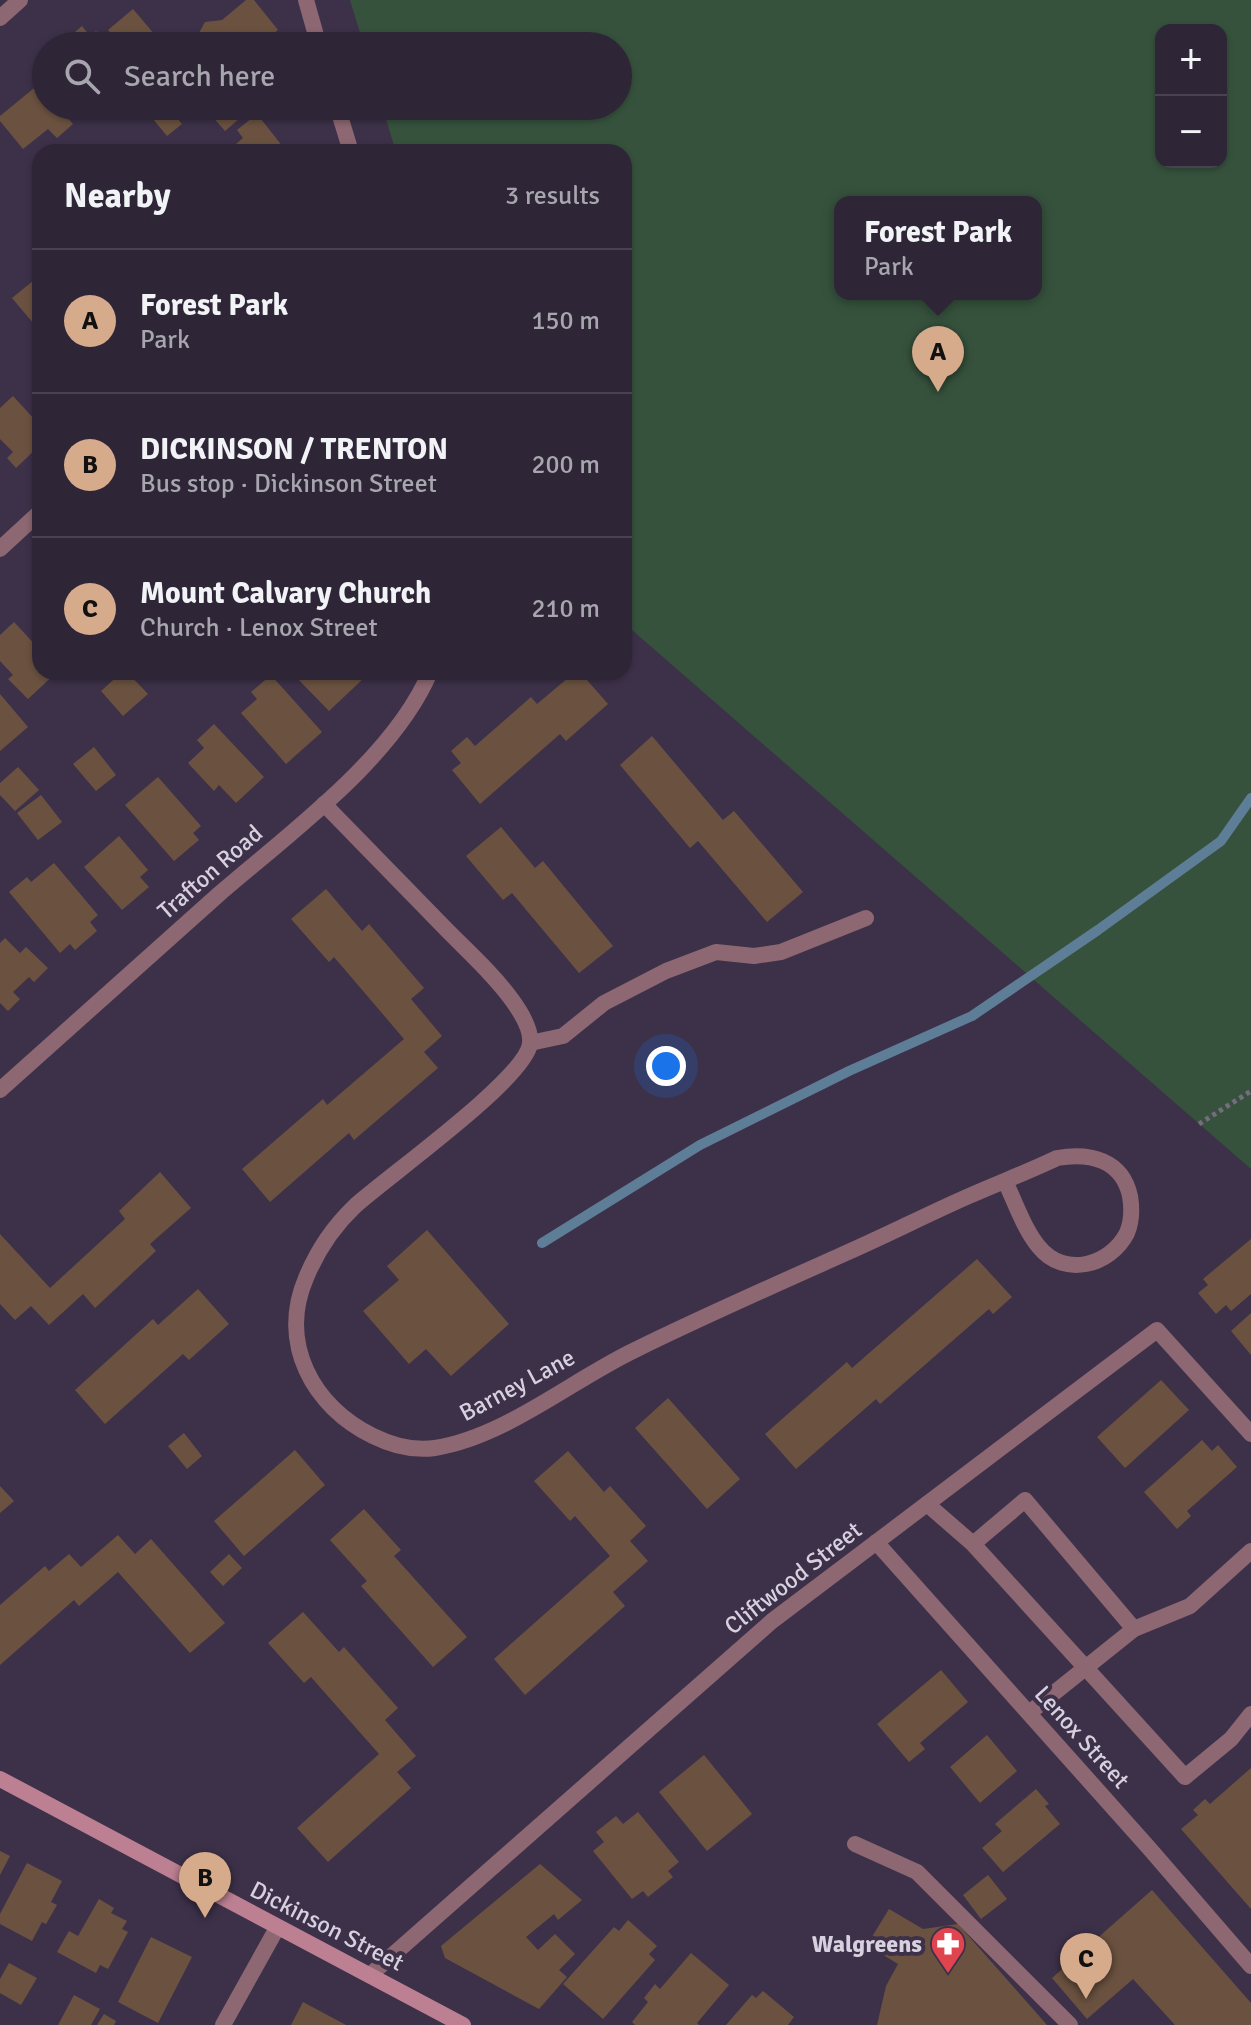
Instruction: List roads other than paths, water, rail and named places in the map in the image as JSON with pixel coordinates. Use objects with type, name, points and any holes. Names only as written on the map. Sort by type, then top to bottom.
[{"type":"main road","name":"Dickinson Street","points":[[0,1779],[463,2025]]},
{"type":"street","points":[[0,18],[20,0]]},
{"type":"street","points":[[306,0],[315,32]]},
{"type":"street","points":[[341,120],[349,144]]},
{"type":"street","points":[[0,549],[32,519]]},
{"type":"street","name":"Trafton Road","points":[[0,1090],[324,804],[391,733],[413,704],[426,680]]},
{"type":"street","points":[[324,804],[494,978],[521,1014],[530,1043],[563,1036],[622,992],[716,952],[754,956],[781,952],[866,918]]},
{"type":"street","name":"Barney Lane","points":[[530,1043],[525,1056],[480,1104],[353,1208],[323,1243],[304,1282],[298,1302],[296,1336],[299,1353],[313,1385],[336,1413],[385,1442],[402,1447],[432,1448],[476,1436],[512,1419],[612,1361],[691,1322],[1005,1181],[1057,1158],[1073,1155],[1100,1159],[1112,1165],[1127,1187],[1132,1211],[1126,1235],[1104,1256],[1084,1266],[1062,1264],[1040,1249],[1005,1181]]},
{"type":"street","name":"Cliftwood Street","points":[[370,1975],[772,1621],[1157,1330],[1251,1434]]},
{"type":"street","points":[[973,1544],[1025,1500],[1134,1629]]},
{"type":"street","points":[[927,1504],[973,1544],[1185,1777],[1231,1739],[1251,1714]]},
{"type":"street","name":"Lenox Street","points":[[876,1542],[1251,1966]]},
{"type":"street","points":[[1029,1713],[1134,1629],[1190,1606],[1251,1551]]},
{"type":"street","points":[[855,1844],[917,1872],[1070,2025]]},
{"type":"street","points":[[223,2025],[277,1928]]},
{"type":"waterway","points":[[542,1243],[700,1145],[849,1071],[972,1016],[1221,841],[1251,798]]},
{"type":"place","name":"Forest Park","points":[[938,392]]},
{"type":"place","name":"DICKINSON / TRENTON","points":[[205,1918]]},
{"type":"place","name":"Walgreens","points":[[948,1975]]},
{"type":"place","name":"Mount Calvary Church","points":[[1086,1999]]}]
